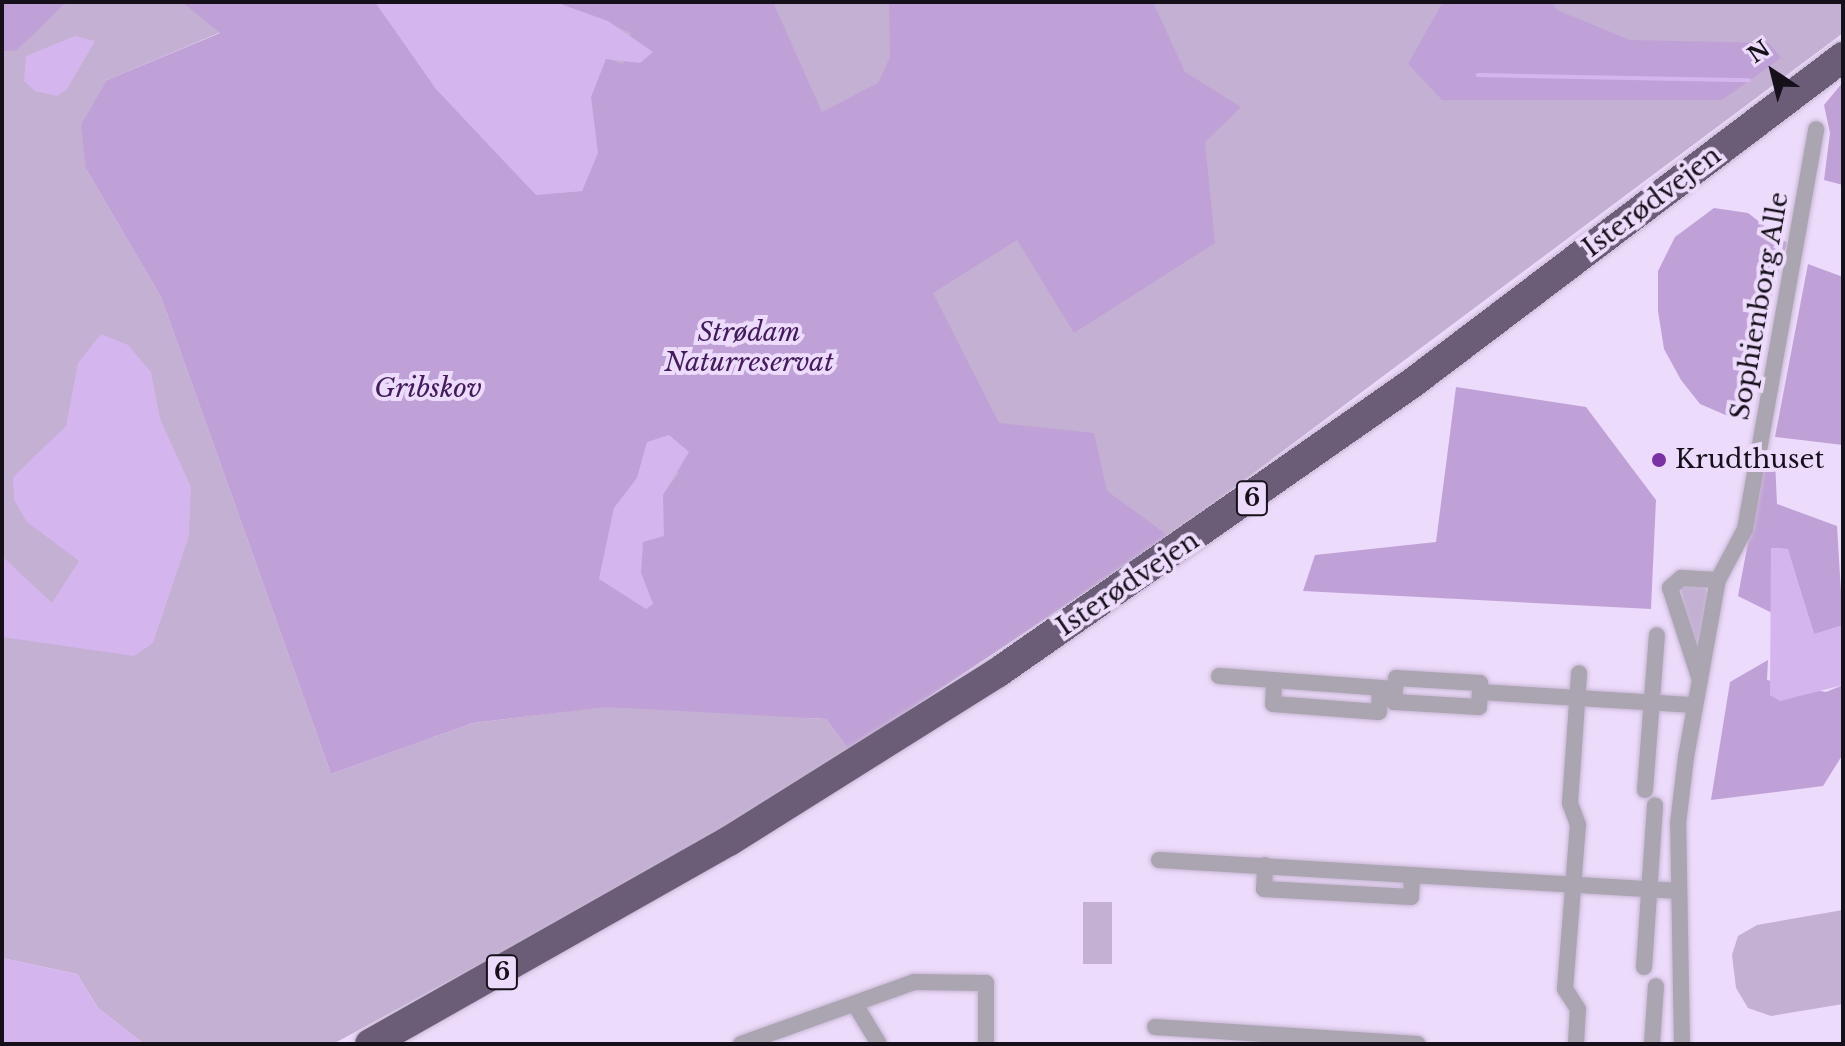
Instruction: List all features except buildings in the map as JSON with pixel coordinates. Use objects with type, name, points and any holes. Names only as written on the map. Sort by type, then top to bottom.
[{"type":"highway","name":"Isterødvejen","points":[[370,1044],[729,841],[997,673],[1411,384],[1843,57]]},
{"type":"street","name":"Sophienborg Alle","points":[[1682,1044],[1678,824],[1695,705],[1718,580],[1745,529],[1816,129]]},
{"type":"street","name":"Sophienborg Alle","points":[[1699,679],[1670,588],[1681,578],[1718,580]]},
{"type":"street","points":[[1645,790],[1657,635]]},
{"type":"street","points":[[1576,1044],[1578,1009],[1565,989],[1574,886],[1579,673]]},
{"type":"street","points":[[1219,676],[1388,688]]},
{"type":"street","points":[[1274,680],[1273,704],[1379,712],[1388,688],[1396,678],[1480,683],[1479,707],[1394,702],[1388,688]]},
{"type":"street","points":[[1480,692],[1653,700],[1695,705]]},
{"type":"street","points":[[1644,967],[1655,805]]},
{"type":"street","points":[[1159,860],[1265,865],[1412,873],[1411,897],[1264,889],[1265,865]]},
{"type":"street","points":[[1412,880],[1679,891]]},
{"type":"street","points":[[741,1044],[856,1006],[914,982],[986,983],[986,1044]]},
{"type":"street","points":[[1652,1044],[1656,986]]},
{"type":"street","points":[[856,1006],[879,1044]]},
{"type":"street","points":[[1155,1027],[1332,1041],[1417,1044]]},
{"type":"green space","points":[[2,2],[67,2],[17,50],[2,52]]},
{"type":"green space","name":"Strødam Naturreservat","points":[[67,2],[183,2],[221,32],[107,80],[86,169],[161,297],[331,774],[473,723],[585,709],[282,2],[1843,2],[1843,33],[1169,536],[1142,517],[807,718],[826,719],[849,750],[668,862],[333,1044],[144,1044],[98,1008],[77,974],[2,958],[2,52],[17,49]]},
{"type":"green space","name":"Gribskov","points":[[182,2],[375,2],[436,89],[536,195],[582,191],[597,153],[591,96],[606,58],[623,64],[631,33],[555,2],[773,2],[822,112],[878,83],[890,57],[889,2],[1153,2],[1185,72],[1241,107],[1205,142],[1215,243],[1074,333],[1017,240],[933,293],[999,423],[1094,433],[1107,491],[1169,536],[849,750],[826,719],[606,707],[473,723],[331,774],[161,297],[86,169],[81,125],[107,80],[220,33]],"holes":[[[647,442],[679,473],[662,495],[663,536],[643,541],[641,573],[653,603],[599,579],[614,508],[637,478]]]},
{"type":"green space","points":[[1443,2],[1552,2],[1557,10],[1630,40],[1769,43],[1781,58],[1722,100],[1442,100],[1408,64]]},
{"type":"green space","points":[[1843,82],[1843,185],[1824,180],[1830,133],[1824,105]]},
{"type":"green space","points":[[1714,208],[1748,213],[1787,243],[1735,419],[1700,404],[1681,380],[1664,349],[1658,311],[1658,271],[1675,237]]},
{"type":"green space","points":[[1808,264],[1843,277],[1843,445],[1775,437]]},
{"type":"green space","points":[[1456,387],[1586,407],[1656,500],[1651,609],[1303,591],[1315,555],[1436,542]]},
{"type":"green space","points":[[1764,457],[1775,460],[1777,504],[1837,526],[1843,625],[1833,631],[1814,634],[1787,549],[1771,548],[1776,615],[1738,596]]},
{"type":"green space","points":[[1680,585],[1703,585],[1708,593],[1695,659]]},
{"type":"green space","points":[[1768,660],[1767,680],[1826,692],[1843,685],[1843,754],[1823,786],[1711,800],[1730,682]]},
{"type":"green space","points":[[1083,902],[1112,902],[1112,964],[1083,964]]},
{"type":"green space","points":[[1843,910],[1843,1004],[1771,1016],[1748,1008],[1736,988],[1732,955],[1738,936],[1757,925]]},
{"type":"shaded area","points":[[375,2],[555,2],[608,21],[653,52],[640,63],[606,59],[591,97],[598,153],[582,191],[536,195],[436,89]]},
{"type":"shaded area","points":[[75,36],[95,41],[67,89],[57,96],[35,91],[24,81],[26,56]]},
{"type":"shaded area","points":[[101,334],[128,345],[151,372],[160,419],[191,487],[189,536],[153,643],[134,656],[2,637],[2,556],[52,603],[79,561],[27,522],[14,500],[13,477],[66,426],[78,363]]},
{"type":"shaded area","points":[[669,435],[689,452],[663,495],[664,536],[643,542],[641,573],[653,604],[646,609],[599,579],[614,508],[637,478],[647,442]]},
{"type":"shaded area","points":[[1771,548],[1788,549],[1814,634],[1843,625],[1843,685],[1780,701],[1770,695]]},
{"type":"shaded area","points":[[2,958],[77,974],[98,1008],[144,1044],[2,1044]]},
{"type":"waterway","points":[[1478,75],[1749,80]]},
{"type":"place","name":"Krudthuset","points":[[1659,460]]}]
